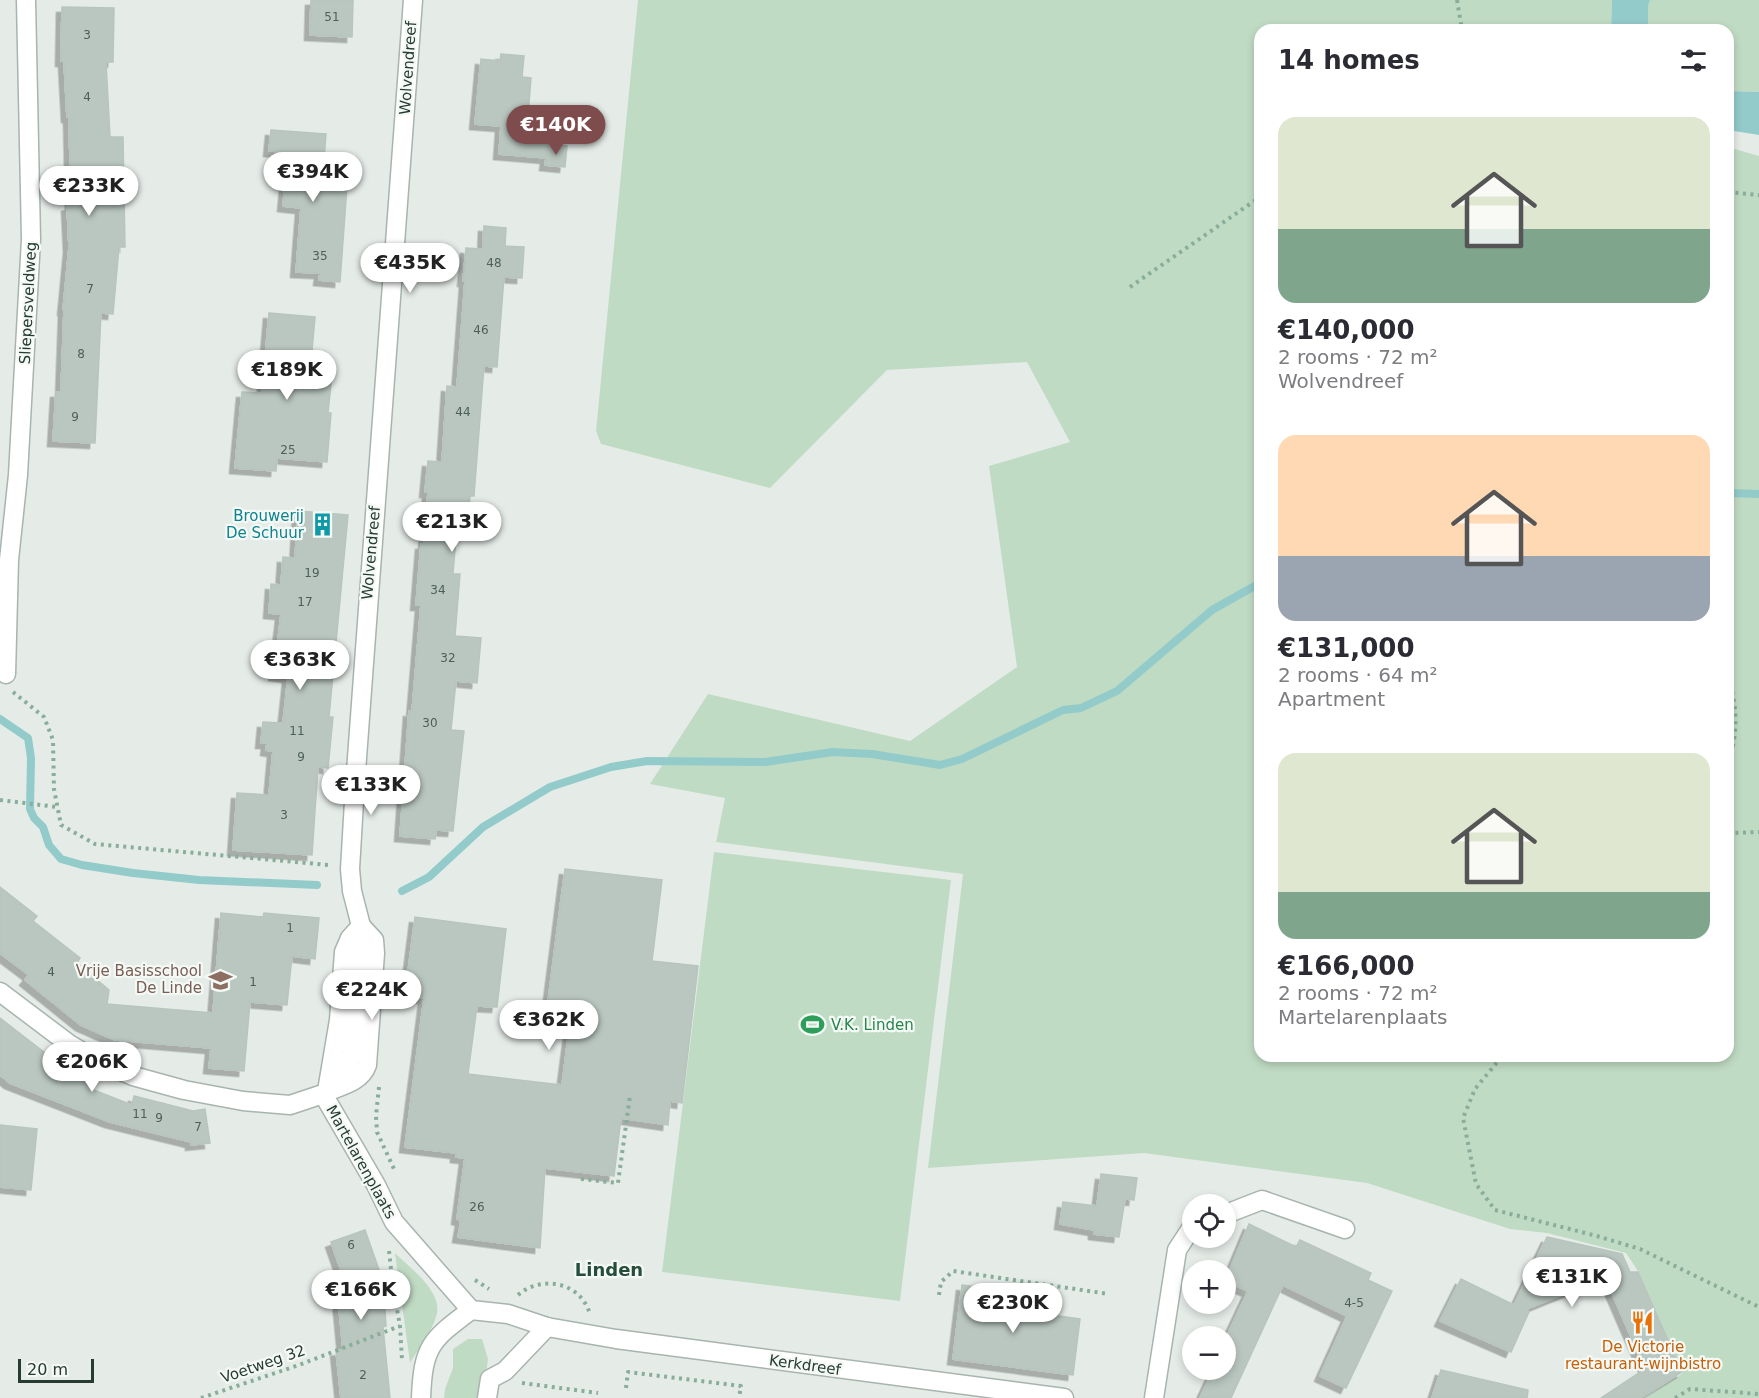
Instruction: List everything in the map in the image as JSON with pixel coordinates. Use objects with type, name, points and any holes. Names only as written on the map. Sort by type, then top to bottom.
[{"type":"street","name":"Sliepersveldweg","points":[[6,674],[5,557],[18,475],[32,239],[26,0]]},
{"type":"street","name":"Wolvendreef","points":[[325,1093],[344,1076],[351,1056],[361,926],[352,891],[350,869],[368,584],[387,368],[413,0]]},
{"type":"street","points":[[0,992],[69,1044],[100,1062],[133,1076],[184,1090],[243,1101],[290,1105],[325,1093]]},
{"type":"street","name":"Martelarenplaats","points":[[325,1093],[333,1112],[376,1185],[394,1222],[471,1310]]},
{"type":"street","points":[[1236,1210],[1262,1200],[1345,1229]]},
{"type":"street","points":[[1154,1398],[1177,1250],[1182,1242]]},
{"type":"street","points":[[421,1398],[422,1369],[430,1348],[439,1334],[471,1310],[508,1314],[546,1326],[505,1371],[490,1379],[487,1398]]},
{"type":"street","name":"Kerkdreef","points":[[546,1326],[616,1339],[1064,1398]]},
{"type":"path","points":[[1457,0],[1461,24]]},
{"type":"path","points":[[1734,193],[1759,195]]},
{"type":"path","points":[[1130,287],[1254,201]]},
{"type":"path","points":[[6,674],[13,692],[44,717],[53,740],[54,789],[61,825],[95,844],[318,863],[350,869]]},
{"type":"path","points":[[1734,695],[1736,730],[1734,738]]},
{"type":"path","points":[[0,800],[57,807]]},
{"type":"path","points":[[1734,833],[1759,832]]},
{"type":"path","points":[[1497,1062],[1475,1089],[1463,1118],[1476,1184],[1495,1210],[1640,1249],[1759,1307]]},
{"type":"path","points":[[379,1082],[377,1132],[395,1170]]},
{"type":"path","points":[[581,1179],[618,1183],[630,1096]]},
{"type":"path","name":"Voetweg 32","points":[[201,1398],[299,1365],[400,1326],[388,1239],[394,1222]]},
{"type":"path","points":[[939,1295],[941,1282],[953,1271],[1109,1294]]},
{"type":"path","points":[[472,1278],[491,1291]]},
{"type":"path","points":[[510,1304],[526,1288],[540,1283],[551,1283],[583,1299],[590,1314],[616,1339]]},
{"type":"path","points":[[626,1388],[628,1372],[741,1386],[739,1398]]},
{"type":"path","points":[[490,1379],[598,1393]]},
{"type":"path","points":[[1675,1398],[1690,1389],[1759,1395]]},
{"type":"path","points":[[1722,1398],[1723,1392]]},
{"type":"green space","points":[[638,0],[1612,0],[1611,24],[1254,24],[1254,1062],[1734,1062],[1734,149],[1759,156],[1759,1398],[1645,1398],[1683,1373],[1638,1271],[1626,1253],[1547,1233],[1510,1229],[1367,1183],[1144,1153],[928,1168],[963,874],[716,842],[725,798],[650,784],[708,694],[910,741],[1017,667],[989,466],[1070,442],[1027,362],[887,370],[770,488],[601,444],[596,431]]},
{"type":"green space","points":[[1650,0],[1759,0],[1759,92],[1734,91],[1734,24],[1648,24]]},
{"type":"green space","name":"V.K. Linden","points":[[714,852],[951,880],[900,1301],[662,1272]]},
{"type":"green space","points":[[395,1253],[417,1274],[436,1299],[436,1317],[410,1363]]},
{"type":"green space","points":[[468,1339],[482,1339],[488,1359],[483,1398],[444,1398],[453,1368],[453,1349]]},
{"type":"water","points":[[1612,0],[1650,0],[1648,24],[1611,24]]},
{"type":"water","points":[[1734,91],[1759,92],[1759,135],[1734,131]]},
{"type":"building","points":[[311,0],[353,0],[352,37],[310,35]]},
{"type":"building","points":[[62,7],[114,8],[113,62],[106,62],[110,137],[123,137],[125,247],[119,247],[113,314],[101,313],[95,443],[53,441],[56,392],[61,392],[63,310],[69,247],[67,206],[71,205],[69,117],[67,117],[64,61],[61,61]]},
{"type":"building","points":[[501,54],[524,56],[522,77],[531,78],[527,129],[548,130],[546,158],[499,154],[501,126],[475,124],[481,59],[500,61]]},
{"type":"building","points":[[271,130],[326,134],[322,184],[347,186],[340,282],[319,280],[320,273],[296,272],[301,208],[283,206],[288,152],[269,151]]},
{"type":"building","points":[[548,144],[567,146],[565,167],[545,165]]},
{"type":"building","points":[[484,226],[506,228],[505,246],[524,247],[522,278],[504,277],[497,367],[484,366],[474,496],[470,496],[468,525],[457,524],[453,574],[460,574],[455,636],[481,638],[477,683],[456,681],[451,730],[464,731],[453,831],[436,830],[435,839],[400,836],[409,711],[412,712],[421,605],[416,605],[421,544],[424,544],[428,461],[442,462],[447,386],[457,387],[466,248],[483,249]]},
{"type":"building","points":[[269,313],[315,317],[311,362],[333,364],[328,413],[331,413],[327,462],[277,458],[276,471],[235,468],[242,392],[262,393]]},
{"type":"building","points":[[298,511],[348,515],[329,717],[333,717],[328,768],[318,767],[312,855],[233,850],[237,793],[269,795],[273,751],[266,750],[267,743],[261,743],[263,722],[283,723],[288,677],[274,675],[281,614],[269,613],[271,584],[281,585],[283,557],[295,558]]},
{"type":"building","points":[[565,869],[662,880],[652,961],[698,966],[682,1103],[670,1101],[668,1125],[621,1118],[614,1176],[545,1168],[540,1248],[458,1237],[461,1220],[457,1219],[465,1158],[456,1157],[456,1153],[405,1147],[424,998],[405,996],[415,917],[506,929],[497,1007],[477,1006],[468,1074],[562,1085],[571,1015],[547,1010]]},
{"type":"building","points":[[0,887],[37,916],[33,921],[80,958],[77,963],[109,990],[107,1004],[213,1013],[221,913],[263,917],[264,913],[319,918],[315,959],[292,956],[287,1005],[250,1002],[244,1071],[209,1068],[211,1048],[115,1040],[81,1025],[25,980],[29,975],[0,953]]},
{"type":"building","points":[[0,1018],[66,1069],[94,1080],[91,1089],[132,1105],[134,1096],[193,1111],[205,1109],[210,1143],[191,1145],[191,1142],[110,1122],[10,1083],[0,1075]]},
{"type":"building","points":[[0,1125],[37,1129],[31,1190],[0,1187]]},
{"type":"building","points":[[1101,1174],[1137,1178],[1134,1200],[1125,1199],[1119,1237],[1094,1234],[1094,1230],[1060,1224],[1063,1202],[1097,1206]]},
{"type":"building","points":[[1249,1224],[1296,1247],[1300,1240],[1371,1273],[1368,1280],[1392,1291],[1346,1388],[1320,1376],[1347,1316],[1283,1285],[1231,1398],[1200,1398],[1208,1380],[1236,1380],[1236,1326],[1232,1326],[1248,1291],[1236,1286],[1236,1260],[1234,1260]]},
{"type":"building","points":[[365,1230],[383,1281],[386,1326],[383,1327],[390,1398],[341,1398],[336,1351],[343,1350],[338,1298],[349,1293],[331,1242]]},
{"type":"building","points":[[1547,1237],[1622,1254],[1630,1272],[1638,1272],[1682,1372],[1640,1398],[1601,1398],[1645,1369],[1605,1277],[1524,1310],[1529,1312],[1511,1352],[1440,1321],[1461,1279],[1514,1305]]},
{"type":"building","points":[[962,1285],[1009,1291],[1007,1309],[1080,1319],[1073,1375],[953,1359]]},
{"type":"building","points":[[1441,1370],[1528,1390],[1527,1398],[1432,1398]]},
{"type":"waterway","points":[[1734,493],[1759,494]]},
{"type":"waterway","points":[[402,891],[429,877],[483,827],[550,787],[611,767],[647,761],[765,762],[833,752],[872,754],[940,765],[962,759],[1063,710],[1081,708],[1117,691],[1212,610],[1254,586]]},
{"type":"waterway","points":[[0,719],[28,738],[31,758],[30,809],[34,818],[43,827],[49,845],[61,859],[82,865],[133,873],[199,880],[317,885]]},
{"type":"place","name":"Brouwerij De Schuur","points":[[322,525]]},
{"type":"place","name":"Vrije Basisschool De Linde","points":[[220,980]]},
{"type":"place","name":"V.K. Linden","points":[[813,1025]]},
{"type":"place","name":"De Victorie restaurant-wijnbistro","points":[[1643,1323]]},
{"type":"district","name":"Linden","points":[[609,1269]]}]
